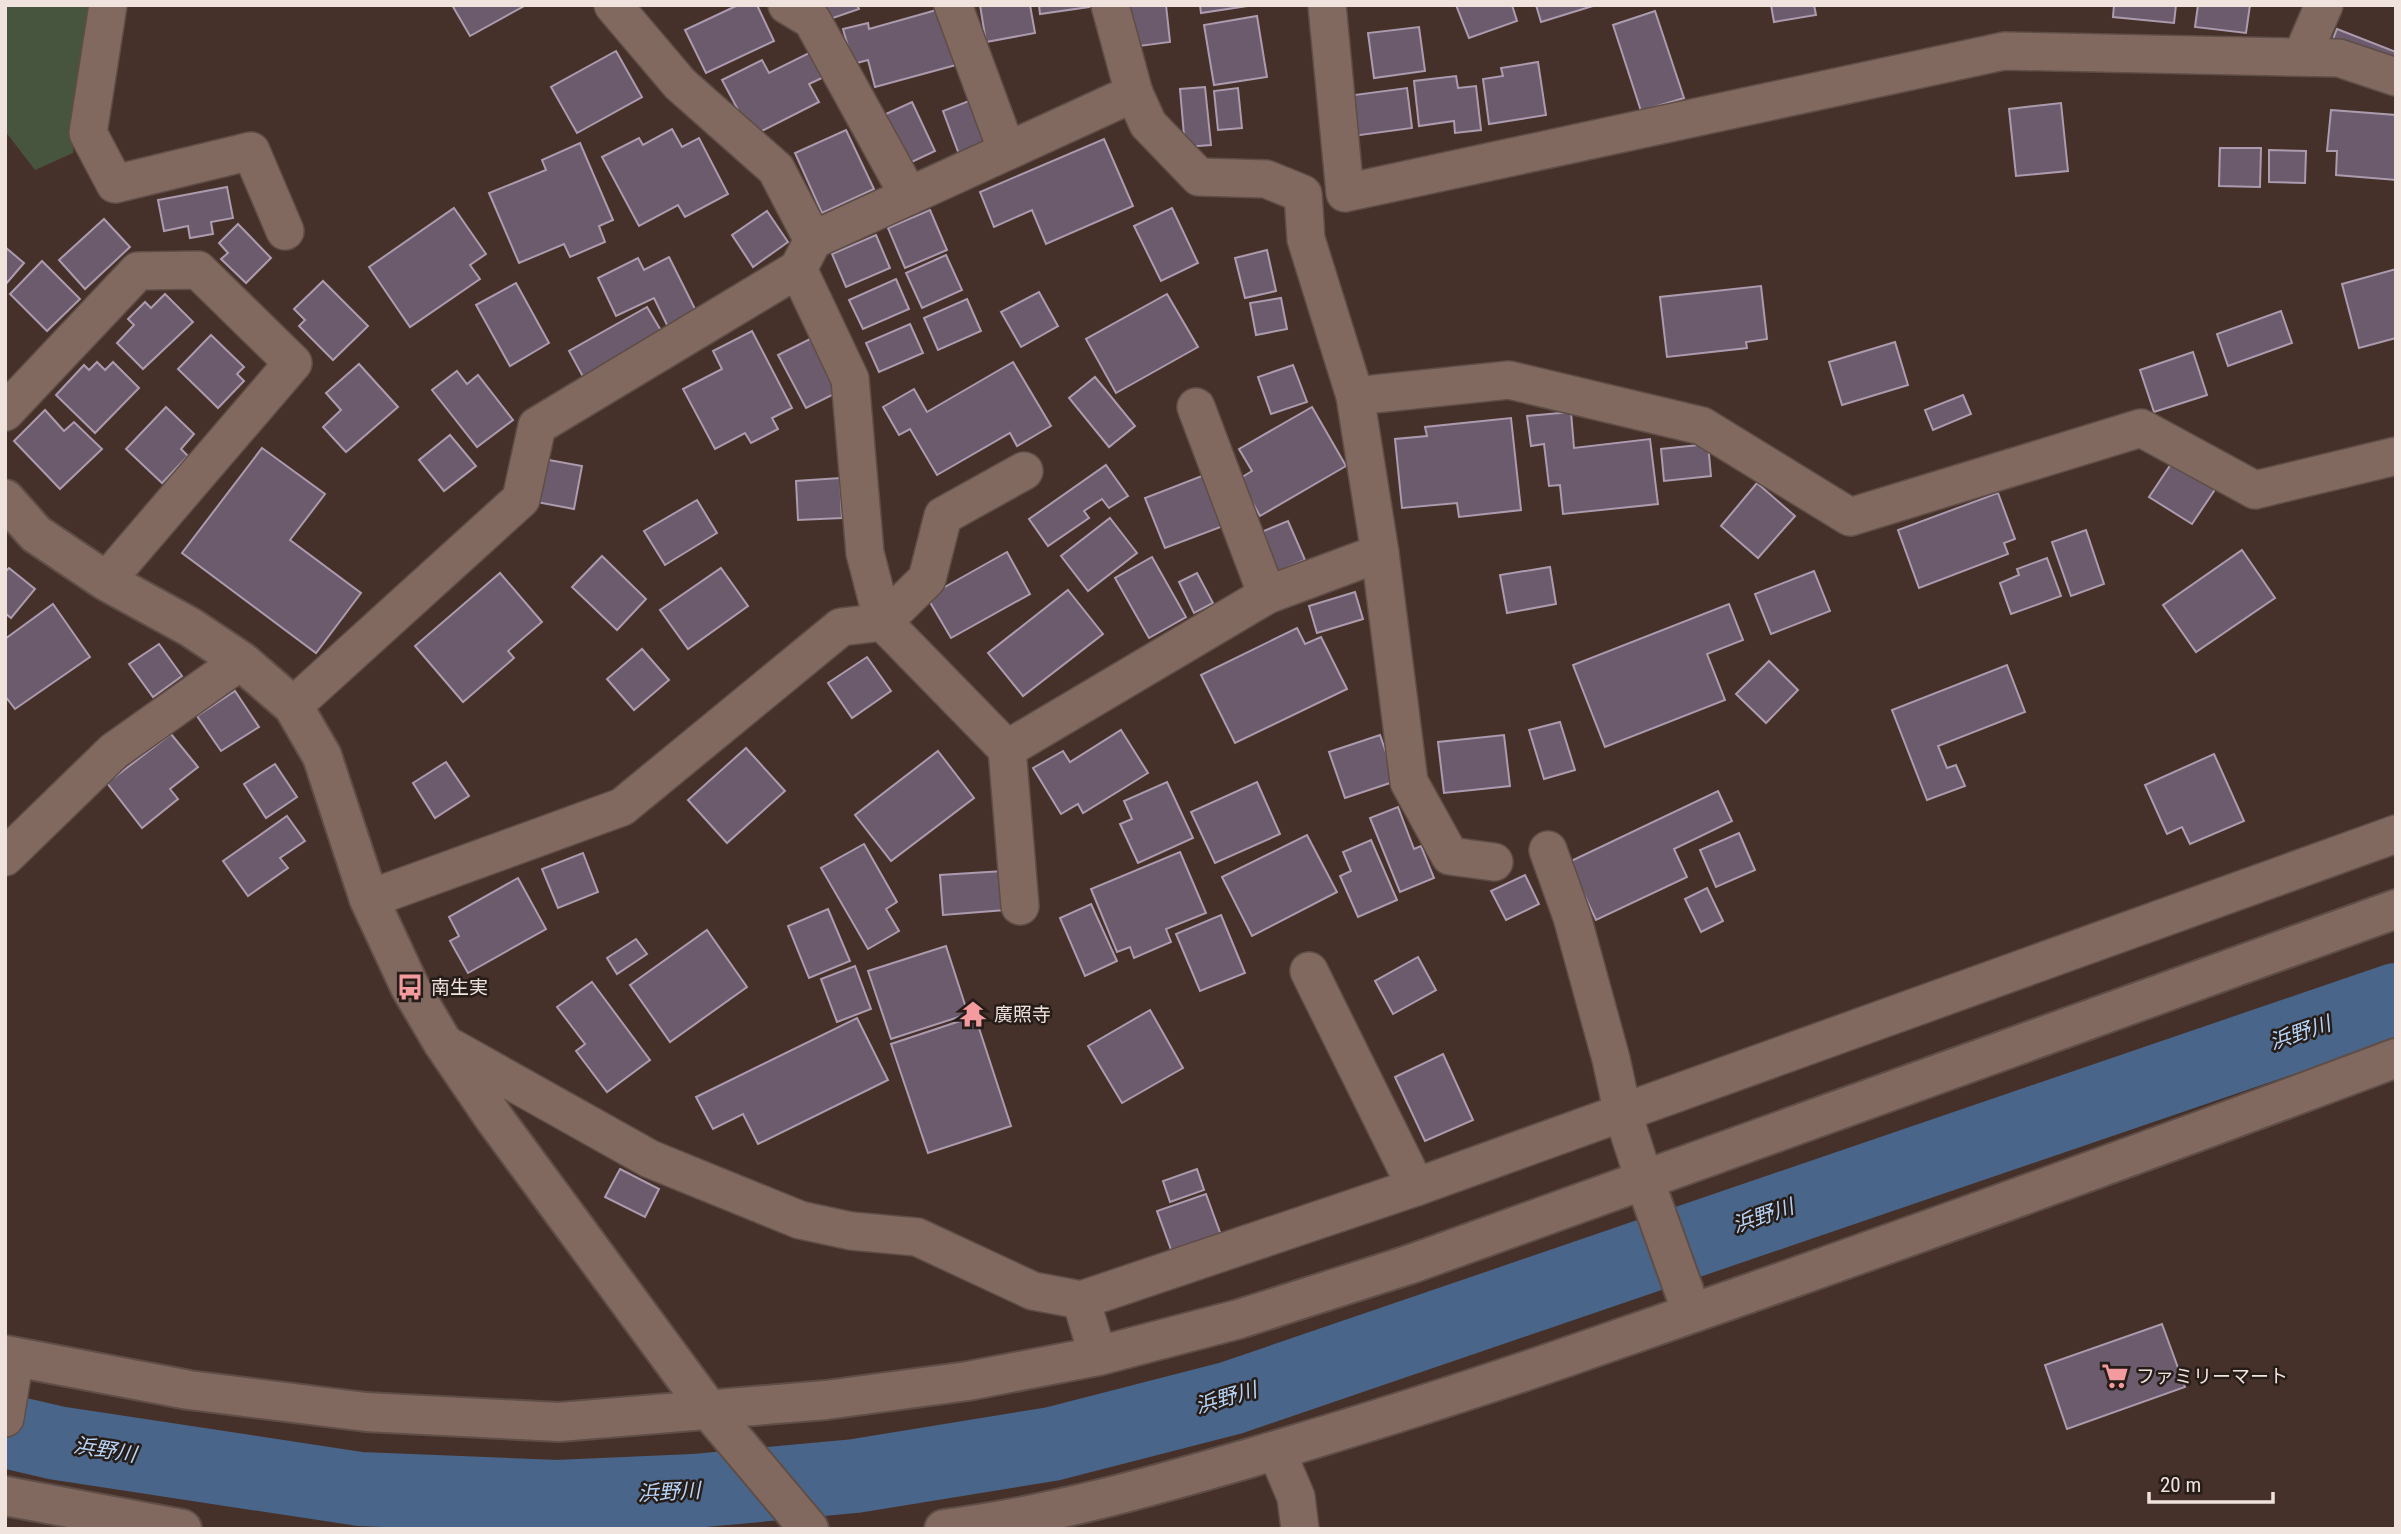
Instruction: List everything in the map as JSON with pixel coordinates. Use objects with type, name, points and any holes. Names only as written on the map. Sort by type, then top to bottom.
[{"type":"street","points":[[108,5],[88,133],[115,184],[251,152],[285,231]]},
{"type":"street","points":[[613,5],[680,84],[776,169],[850,379],[865,553],[883,622],[1007,749],[1020,906]]},
{"type":"street","points":[[787,5],[812,20],[909,196]]},
{"type":"street","points":[[953,5],[1007,151]]},
{"type":"street","points":[[1110,5],[1134,93],[1148,124],[1199,177],[1266,179],[1303,194],[1345,193],[2004,51],[2339,58],[2396,77]]},
{"type":"street","points":[[1327,5],[1345,193]]},
{"type":"street","points":[[2302,56],[2324,5]]},
{"type":"street","points":[[293,706],[521,499],[537,426],[806,255],[909,196],[1134,93]]},
{"type":"street","points":[[1303,194],[1306,239],[1355,396],[1380,553],[1409,782],[1450,856],[1494,862]]},
{"type":"street","points":[[5,412],[138,271],[198,270],[293,363],[106,581]]},
{"type":"street","points":[[1355,396],[1509,380],[1702,426],[1850,517],[2141,428],[2255,490],[2396,456]]},
{"type":"street","points":[[1196,407],[1267,595]]},
{"type":"street","points":[[369,899],[622,807],[841,627],[883,622],[927,579],[943,516],[1024,471]]},
{"type":"street","points":[[5,499],[36,534],[106,581],[190,627],[242,662],[293,706],[322,756],[369,899],[411,987],[443,1043],[502,1129],[709,1410],[809,1529]]},
{"type":"street","points":[[1007,749],[1267,595],[1380,553]]},
{"type":"street","points":[[5,857],[114,751],[242,662]]},
{"type":"street","points":[[443,1043],[650,1159],[800,1220],[851,1231],[916,1237],[1033,1291],[1080,1300],[1623,1114],[2396,834]]},
{"type":"street","points":[[1548,850],[1572,917],[1611,1059],[1623,1114],[1692,1313]]},
{"type":"street","points":[[5,1418],[10,1356],[189,1390],[366,1412],[559,1422],[825,1400],[968,1381],[1098,1356],[1238,1319],[1408,1265],[2396,909]]},
{"type":"street","points":[[1309,971],[1416,1187]]},
{"type":"street","points":[[944,1529],[978,1525],[1135,1492],[1452,1397],[2395,1063]]},
{"type":"street","points":[[1080,1300],[1098,1356]]},
{"type":"street","points":[[1276,1450],[1296,1497],[1300,1529]]},
{"type":"street","points":[[5,1496],[182,1529]]},
{"type":"green space","points":[[5,5],[93,5],[81,57],[73,153],[35,170],[5,131]]},
{"type":"building","points":[[452,5],[526,5],[470,36]]},
{"type":"building","points":[[738,5],[757,5],[774,41],[706,73],[685,30]]},
{"type":"building","points":[[825,5],[857,5],[859,9],[830,19]]},
{"type":"building","points":[[980,5],[1030,5],[1035,33],[986,42]]},
{"type":"building","points":[[1039,5],[1095,5],[1096,6],[1040,14]]},
{"type":"building","points":[[1127,5],[1166,5],[1170,42],[1132,47]]},
{"type":"building","points":[[1200,5],[1254,5],[1201,13]]},
{"type":"building","points":[[1456,5],[1512,5],[1517,21],[1469,38]]},
{"type":"building","points":[[1536,5],[1596,5],[1541,22]]},
{"type":"building","points":[[1771,5],[1814,5],[1816,15],[1774,22]]},
{"type":"building","points":[[2114,5],[2176,5],[2174,23],[2113,17]]},
{"type":"building","points":[[2198,5],[2250,5],[2246,33],[2195,27]]},
{"type":"building","points":[[940,9],[956,65],[875,87],[868,60],[853,64],[843,29],[868,23],[869,29]]},
{"type":"building","points":[[1655,11],[1684,98],[1641,111],[1613,25]]},
{"type":"building","points":[[1257,16],[1267,77],[1214,85],[1204,25]]},
{"type":"building","points":[[1419,27],[1425,71],[1374,78],[1368,33]]},
{"type":"building","points":[[2337,29],[2396,52],[2390,67],[2331,44]]},
{"type":"building","points":[[616,51],[642,97],[577,133],[551,87]]},
{"type":"building","points":[[811,52],[824,77],[809,84],[819,102],[752,136],[722,80],[762,60],[769,73]]},
{"type":"building","points":[[1538,62],[1546,115],[1489,124],[1483,79],[1503,76],[1501,68]]},
{"type":"building","points":[[1456,76],[1458,88],[1476,86],[1481,130],[1455,133],[1454,121],[1419,126],[1414,81]]},
{"type":"building","points":[[1205,87],[1211,145],[1185,147],[1180,89]]},
{"type":"building","points":[[1238,88],[1242,128],[1218,130],[1214,91]]},
{"type":"building","points":[[1407,88],[1412,128],[1353,136],[1347,96]]},
{"type":"building","points":[[974,99],[992,144],[960,157],[943,111]]},
{"type":"building","points":[[912,102],[935,151],[899,168],[875,119]]},
{"type":"building","points":[[2061,103],[2068,171],[2016,176],[2009,109]]},
{"type":"building","points":[[2331,110],[2396,115],[2396,180],[2336,175],[2337,151],[2327,151]]},
{"type":"building","points":[[672,129],[682,147],[699,138],[728,194],[685,217],[678,205],[639,226],[602,157],[639,138],[643,145]]},
{"type":"building","points":[[846,130],[874,189],[822,213],[795,153]]},
{"type":"building","points":[[1104,139],[1133,206],[1046,244],[1032,210],[994,227],[980,192]]},
{"type":"building","points":[[580,143],[613,220],[599,226],[605,242],[570,257],[564,244],[519,263],[489,193],[546,170],[542,160]]},
{"type":"building","points":[[2220,148],[2261,148],[2260,187],[2219,186]]},
{"type":"building","points":[[2269,150],[2306,151],[2305,183],[2269,182]]},
{"type":"building","points":[[227,187],[233,218],[211,222],[213,234],[190,238],[188,226],[164,231],[158,200]]},
{"type":"building","points":[[454,208],[486,254],[470,265],[480,279],[410,327],[369,267]]},
{"type":"building","points":[[1172,208],[1198,263],[1161,281],[1134,226]]},
{"type":"building","points":[[930,210],[947,250],[905,268],[888,228]]},
{"type":"building","points":[[767,211],[788,242],[753,267],[732,235]]},
{"type":"building","points":[[104,219],[130,247],[85,289],[59,260]]},
{"type":"building","points":[[238,224],[271,258],[246,283],[221,259],[228,253],[219,243]]},
{"type":"building","points":[[876,235],[890,268],[846,287],[832,254]]},
{"type":"building","points":[[5,247],[24,263],[5,285]]},
{"type":"building","points":[[1267,250],[1276,291],[1245,298],[1235,258]]},
{"type":"building","points":[[946,255],[962,290],[922,308],[906,273]]},
{"type":"building","points":[[669,257],[698,315],[669,329],[654,298],[616,316],[598,278],[638,258],[644,270]]},
{"type":"building","points":[[42,261],[80,299],[47,331],[10,294]]},
{"type":"building","points":[[2396,269],[2396,338],[2359,348],[2342,284]]},
{"type":"building","points":[[896,279],[909,309],[863,329],[849,300]]},
{"type":"building","points":[[323,281],[368,326],[333,360],[299,326],[305,320],[294,309]]},
{"type":"building","points":[[516,283],[549,343],[510,366],[476,305]]},
{"type":"building","points":[[1761,286],[1767,339],[1746,342],[1747,348],[1667,357],[1660,297]]},
{"type":"building","points":[[1039,292],[1058,326],[1021,347],[1001,312]]},
{"type":"building","points":[[165,294],[193,322],[143,369],[117,343],[134,325],[128,319],[145,302],[151,308]]},
{"type":"building","points":[[1167,294],[1198,347],[1116,393],[1086,339]]},
{"type":"building","points":[[1281,298],[1287,329],[1256,335],[1250,303]]},
{"type":"building","points":[[967,299],[981,331],[938,350],[924,318]]},
{"type":"building","points":[[647,307],[666,339],[587,384],[569,351]]},
{"type":"building","points":[[2281,311],[2292,343],[2228,366],[2217,334]]},
{"type":"building","points":[[910,324],[923,353],[879,372],[866,343]]},
{"type":"building","points":[[752,331],[792,408],[772,418],[778,429],[751,443],[745,433],[715,449],[683,389],[722,369],[713,351]]},
{"type":"building","points":[[211,335],[244,367],[237,374],[244,381],[218,408],[178,369]]},
{"type":"building","points":[[812,338],[840,391],[806,408],[778,355]]},
{"type":"building","points":[[1895,342],[1908,385],[1842,405],[1829,362]]},
{"type":"building","points":[[2193,352],[2207,395],[2154,412],[2140,370]]},
{"type":"building","points":[[97,362],[105,370],[113,362],[139,388],[95,433],[56,395],[84,365],[89,370]]},
{"type":"building","points":[[1013,362],[1051,426],[1017,446],[1010,433],[937,475],[910,429],[899,435],[883,407],[914,389],[927,412]]},
{"type":"building","points":[[359,364],[398,407],[346,452],[323,427],[341,410],[326,393]]},
{"type":"building","points":[[1293,365],[1307,402],[1271,414],[1258,377]]},
{"type":"building","points":[[457,371],[467,384],[478,375],[513,420],[477,447],[432,390]]},
{"type":"building","points":[[1095,377],[1135,426],[1109,447],[1069,398]]},
{"type":"building","points":[[1963,395],[1971,414],[1933,430],[1925,410]]},
{"type":"building","points":[[166,407],[194,434],[181,449],[188,456],[162,483],[126,449]]},
{"type":"building","points":[[1312,407],[1346,466],[1260,516],[1239,479],[1252,471],[1239,449]]},
{"type":"building","points":[[45,410],[64,431],[74,422],[102,449],[60,489],[14,441]]},
{"type":"building","points":[[1571,412],[1574,448],[1650,439],[1658,504],[1563,514],[1560,485],[1549,486],[1544,444],[1531,446],[1527,416]]},
{"type":"building","points":[[1511,418],[1521,510],[1459,517],[1457,503],[1402,508],[1395,439],[1427,436],[1425,427]]},
{"type":"building","points":[[450,435],[476,466],[444,491],[419,460]]},
{"type":"building","points":[[1708,444],[1711,476],[1664,481],[1661,449]]},
{"type":"building","points":[[262,448],[325,494],[290,540],[361,593],[316,653],[182,553]]},
{"type":"building","points":[[538,458],[582,466],[574,509],[531,501]]},
{"type":"building","points":[[2173,461],[2216,488],[2192,524],[2149,497]]},
{"type":"building","points":[[1106,465],[1128,496],[1109,508],[1102,499],[1084,511],[1089,518],[1048,546],[1029,519]]},
{"type":"building","points":[[1207,474],[1226,525],[1165,548],[1145,498]]},
{"type":"building","points":[[840,478],[842,518],[798,520],[796,481]]},
{"type":"building","points":[[1757,483],[1795,516],[1758,558],[1721,526]]},
{"type":"building","points":[[1998,493],[2015,539],[2004,543],[2008,554],[1919,588],[1898,530]]},
{"type":"building","points":[[697,500],[717,533],[665,565],[644,531]]},
{"type":"building","points":[[1110,518],[1137,553],[1088,591],[1061,556]]},
{"type":"building","points":[[1288,521],[1305,560],[1276,572],[1259,533]]},
{"type":"building","points":[[2086,530],[2104,584],[2071,596],[2052,542]]},
{"type":"building","points":[[2242,550],[2275,598],[2196,652],[2163,605]]},
{"type":"building","points":[[1007,552],[1030,594],[951,638],[927,597]]},
{"type":"building","points":[[602,556],[646,599],[617,630],[572,587]]},
{"type":"building","points":[[1152,557],[1186,617],[1149,638],[1115,578]]},
{"type":"building","points":[[2047,558],[2061,596],[2011,614],[2000,583],[2019,575],[2017,569]]},
{"type":"building","points":[[1550,567],[1556,604],[1507,613],[1500,575]]},
{"type":"building","points":[[9,568],[35,589],[11,618],[5,613],[5,572]]},
{"type":"building","points":[[721,568],[748,606],[688,649],[660,610]]},
{"type":"building","points":[[1814,571],[1830,611],[1771,634],[1755,594]]},
{"type":"building","points":[[500,573],[542,622],[508,651],[514,658],[463,702],[415,646]]},
{"type":"building","points":[[1197,573],[1213,603],[1194,613],[1179,582]]},
{"type":"building","points":[[1068,590],[1103,634],[1023,696],[988,653]]},
{"type":"building","points":[[1355,592],[1363,619],[1317,633],[1309,606]]},
{"type":"building","points":[[53,604],[90,657],[15,709],[5,696],[5,639]]},
{"type":"building","points":[[1729,604],[1743,640],[1707,654],[1725,700],[1605,747],[1573,665]]},
{"type":"building","points":[[1297,628],[1305,644],[1321,637],[1347,689],[1235,743],[1201,675]]},
{"type":"building","points":[[159,644],[182,676],[153,697],[129,664]]},
{"type":"building","points":[[642,649],[669,680],[634,710],[607,679]]},
{"type":"building","points":[[867,657],[891,691],[852,718],[828,683]]},
{"type":"building","points":[[1769,661],[1798,690],[1766,723],[1736,694]]},
{"type":"building","points":[[2007,665],[2025,712],[1938,746],[1947,768],[1956,765],[1965,786],[1927,800],[1892,710]]},
{"type":"building","points":[[235,691],[259,727],[221,751],[197,716]]},
{"type":"building","points":[[1560,722],[1575,770],[1544,779],[1529,730]]},
{"type":"building","points":[[1121,730],[1148,773],[1083,813],[1078,804],[1061,814],[1033,768],[1063,751],[1070,762]]},
{"type":"building","points":[[171,734],[198,767],[170,789],[178,799],[142,828],[107,783]]},
{"type":"building","points":[[1380,735],[1396,781],[1345,798],[1329,752]]},
{"type":"building","points":[[1504,735],[1510,786],[1444,793],[1438,742]]},
{"type":"building","points":[[746,748],[785,791],[727,843],[688,800]]},
{"type":"building","points":[[938,751],[974,798],[891,861],[855,815]]},
{"type":"building","points":[[2214,754],[2244,821],[2190,844],[2182,827],[2167,834],[2145,785]]},
{"type":"building","points":[[446,762],[469,796],[435,818],[413,783]]},
{"type":"building","points":[[275,764],[297,797],[266,818],[244,784]]},
{"type":"building","points":[[1167,782],[1193,838],[1138,863],[1120,824],[1132,819],[1124,801]]},
{"type":"building","points":[[1257,782],[1280,834],[1215,863],[1191,812]]},
{"type":"building","points":[[1718,791],[1732,821],[1674,849],[1687,877],[1596,920],[1569,862]]},
{"type":"building","points":[[1398,807],[1414,849],[1421,846],[1434,878],[1400,892],[1370,818]]},
{"type":"building","points":[[287,816],[305,841],[280,858],[288,868],[248,896],[223,861]]},
{"type":"building","points":[[1739,833],[1755,870],[1716,887],[1700,850]]},
{"type":"building","points":[[1307,835],[1337,892],[1252,936],[1222,877]]},
{"type":"building","points":[[1371,840],[1397,900],[1358,917],[1340,876],[1351,871],[1343,852]]},
{"type":"building","points":[[864,844],[897,902],[886,909],[899,931],[868,949],[821,868]]},
{"type":"building","points":[[1180,852],[1206,913],[1166,929],[1171,942],[1134,958],[1130,947],[1117,952],[1091,889]]},
{"type":"building","points":[[583,853],[598,892],[558,908],[542,869]]},
{"type":"building","points":[[1003,871],[1005,910],[943,915],[940,875]]},
{"type":"building","points":[[1525,875],[1539,904],[1506,920],[1491,891]]},
{"type":"building","points":[[518,878],[546,929],[468,973],[450,941],[459,936],[449,917]]},
{"type":"building","points":[[1707,888],[1723,921],[1701,932],[1685,899]]},
{"type":"building","points":[[1091,904],[1117,961],[1085,976],[1060,918]]},
{"type":"building","points":[[828,909],[850,961],[809,978],[788,926]]},
{"type":"building","points":[[1221,915],[1245,973],[1200,991],[1176,934]]},
{"type":"building","points":[[707,930],[747,987],[670,1042],[630,985]]},
{"type":"building","points":[[636,939],[647,954],[617,974],[607,958]]},
{"type":"building","points":[[946,946],[968,1014],[891,1039],[868,971]]},
{"type":"building","points":[[1418,957],[1436,990],[1393,1014],[1375,981]]},
{"type":"building","points":[[855,966],[871,1009],[837,1022],[821,979]]},
{"type":"building","points":[[592,982],[650,1060],[607,1092],[576,1051],[585,1044],[557,1007]]},
{"type":"building","points":[[1150,1010],[1183,1068],[1122,1103],[1088,1046]]},
{"type":"building","points":[[975,1016],[1011,1126],[928,1153],[891,1044]]},
{"type":"building","points":[[857,1018],[888,1080],[758,1144],[743,1114],[713,1129],[696,1097]]},
{"type":"building","points":[[1443,1054],[1473,1120],[1425,1141],[1395,1077]]},
{"type":"building","points":[[620,1169],[659,1189],[645,1217],[605,1197]]},
{"type":"building","points":[[1197,1169],[1204,1190],[1170,1202],[1163,1181]]},
{"type":"building","points":[[1206,1194],[1222,1238],[1173,1255],[1157,1211]]},
{"type":"building","name":"ファミリーマート","points":[[2162,1324],[2185,1387],[2067,1429],[2045,1365]]},
{"type":"waterway","name":"浜野川","points":[[5,1431],[57,1443],[360,1489],[557,1497],[694,1491],[855,1476],[1052,1444],[1231,1398],[2396,1000]]},
{"type":"place","name":"南生実","points":[[410,987]]},
{"type":"place","name":"廣照寺","points":[[973,1014]]},
{"type":"place","name":"ファミリーマート","points":[[2115,1376]]}]
